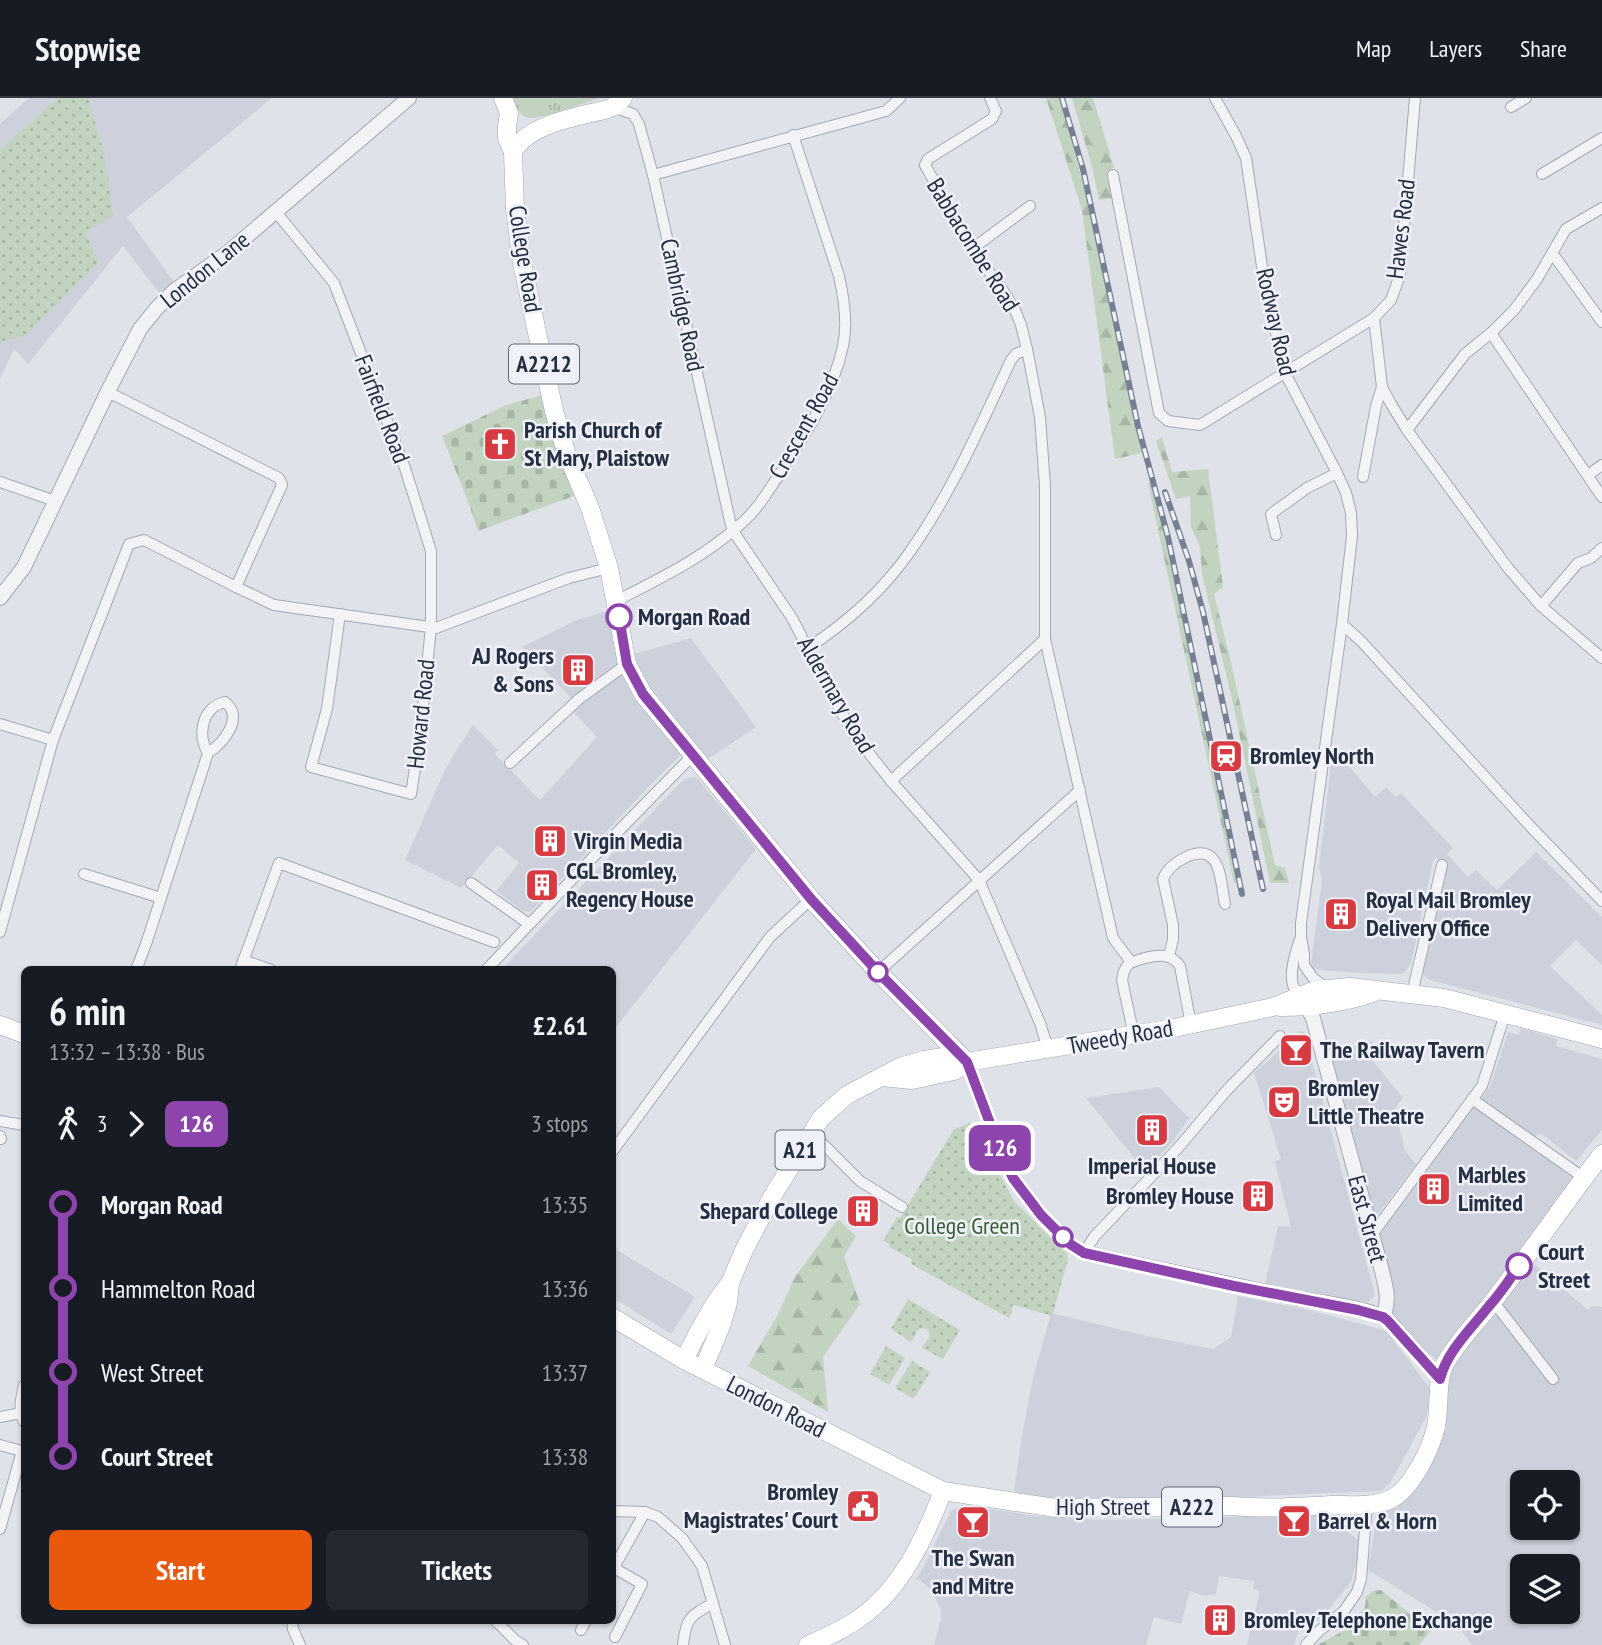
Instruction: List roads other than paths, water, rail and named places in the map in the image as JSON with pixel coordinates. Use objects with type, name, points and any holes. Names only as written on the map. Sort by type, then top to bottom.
[{"type":"main road","points":[[513,152],[516,146],[541,127],[618,102]]},
{"type":"main road","points":[[506,106],[519,123],[541,127]]},
{"type":"main road","name":"College Road","points":[[506,106],[507,138],[513,152],[515,209],[522,262],[554,411],[566,452],[590,508],[609,568],[627,664],[643,694],[811,899],[967,1062]]},
{"type":"main road","name":"Tweedy Road","points":[[882,1077],[912,1080],[954,1071],[967,1062],[1191,1025],[1273,1007],[1328,989],[1350,987],[1444,998],[1600,1040]]},
{"type":"main road","name":"Tweedy Road","points":[[1300,996],[1357,998],[1378,991]]},
{"type":"main road","points":[[0,1025],[21,1033]]},
{"type":"main road","points":[[924,1060],[934,1048],[936,1031]]},
{"type":"main road","name":"Tweedy Road","points":[[684,1360],[706,1316],[730,1283],[773,1195],[811,1132],[832,1106],[900,1067],[950,1056],[967,1062]]},
{"type":"main road","name":"A222","points":[[1440,1379],[1451,1355],[1602,1154]]},
{"type":"main road","name":"Tweedy Road","points":[[703,1369],[721,1326],[728,1303],[730,1283]]},
{"type":"main road","name":"London Road","points":[[616,1319],[684,1360],[943,1491]]},
{"type":"main road","name":"High Street","points":[[943,1491],[1070,1509],[1232,1506],[1255,1508],[1367,1504],[1390,1500],[1402,1491],[1423,1460],[1434,1435],[1439,1415],[1440,1379]]},
{"type":"main road","points":[[808,1645],[852,1623],[886,1595],[912,1558],[943,1491]]},
{"type":"street","name":"London Lane","points":[[0,598],[24,567],[107,393],[140,329],[156,309],[174,291],[226,254],[409,98]]},
{"type":"street","points":[[653,174],[886,111],[900,98]]},
{"type":"street","name":"Babbacombe Road","points":[[990,98],[996,111],[992,118],[928,159],[925,167],[972,249],[1015,310],[1021,325],[1040,417],[1045,486],[1045,639],[1113,938],[1131,962]]},
{"type":"street","name":"Rodway Road","points":[[1215,98],[1246,158],[1264,280],[1285,373],[1337,473],[1351,513],[1352,536],[1342,624],[1307,872],[1301,937]]},
{"type":"street","name":"Hawes Road","points":[[1113,175],[1159,413],[1168,421],[1200,425],[1374,318],[1391,300],[1400,275],[1415,98]]},
{"type":"street","points":[[1511,107],[1526,98]]},
{"type":"street","name":"Cambridge Road","points":[[618,102],[633,114],[639,124],[653,174],[733,531]]},
{"type":"street","name":"Crescent Road","points":[[616,601],[687,565],[746,520],[803,438],[835,373],[844,343],[843,293],[793,135]]},
{"type":"street","points":[[1542,174],[1602,138]]},
{"type":"street","points":[[972,249],[1030,206]]},
{"type":"street","points":[[1407,430],[1465,354],[1514,310],[1552,256],[1566,229],[1602,208]]},
{"type":"street","name":"Fairfield Road","points":[[276,212],[334,283],[405,468],[431,551],[430,627]]},
{"type":"street","points":[[1552,256],[1602,322]]},
{"type":"street","points":[[1374,318],[1382,387],[1407,430],[1508,568],[1541,606],[1602,658]]},
{"type":"street","points":[[1491,333],[1602,497]]},
{"type":"street","points":[[808,648],[837,627],[872,595],[908,554],[969,449],[1012,360],[1016,354],[1027,349]]},
{"type":"street","points":[[1363,477],[1382,387]]},
{"type":"street","points":[[107,393],[279,478],[282,485],[236,587]]},
{"type":"street","points":[[1588,475],[1602,465]]},
{"type":"street","points":[[1276,535],[1271,514],[1307,488],[1337,473]]},
{"type":"street","points":[[0,482],[55,501]]},
{"type":"street","name":"Aldermary Road","points":[[733,531],[792,618],[841,712],[867,753],[979,880],[1040,1023],[1048,1049]]},
{"type":"street","points":[[0,932],[53,740],[129,544],[144,540],[274,604],[436,628],[569,578],[609,568]]},
{"type":"street","points":[[1541,606],[1578,563],[1591,558],[1602,548]]},
{"type":"street","name":"Howard Road","points":[[340,614],[327,709],[312,767],[411,794],[420,736],[430,627]]},
{"type":"street","points":[[1342,624],[1362,641],[1602,901]]},
{"type":"street","points":[[891,781],[1045,639]]},
{"type":"street","points":[[510,762],[579,699],[627,664]]},
{"type":"street","points":[[0,724],[53,740]]},
{"type":"street","points":[[137,966],[208,753]]},
{"type":"street","points":[[490,966],[692,756]]},
{"type":"street","points":[[878,972],[1080,790]]},
{"type":"street","points":[[1169,956],[1173,939],[1172,925],[1163,879],[1174,864],[1198,853],[1212,856],[1216,862],[1225,904]]},
{"type":"street","points":[[242,965],[279,863],[490,936]]},
{"type":"street","points":[[1412,994],[1442,865]]},
{"type":"street","points":[[84,874],[161,898]]},
{"type":"street","points":[[471,883],[529,924]]},
{"type":"street","points":[[616,1147],[770,937],[811,899]]},
{"type":"street","points":[[1301,937],[1304,965],[1313,978],[1328,989]]},
{"type":"street","points":[[1300,996],[1293,959],[1301,937]]},
{"type":"street","points":[[1134,1036],[1122,979],[1131,962],[1155,956],[1169,956],[1180,966],[1191,1025]]},
{"type":"street","name":"East Street","points":[[1300,996],[1313,1018],[1387,1295],[1383,1317]]},
{"type":"street","points":[[1371,1236],[1482,1086],[1505,1014]]},
{"type":"street","points":[[1280,1036],[1227,1090],[1179,1147],[1094,1237],[1084,1253],[1383,1317],[1440,1379]]},
{"type":"street","name":"College Road","points":[[967,1062],[1013,1178],[1041,1215],[1070,1244],[1084,1253]]},
{"type":"street","points":[[1472,1099],[1584,1178]]},
{"type":"street","points":[[0,1121],[21,1124]]},
{"type":"street","points":[[811,1132],[860,1181],[902,1207]]},
{"type":"street","points":[[1493,1301],[1553,1379]]},
{"type":"street","points":[[0,1417],[21,1418]]},
{"type":"street","points":[[0,1445],[21,1451]]},
{"type":"street","points":[[0,1529],[21,1455]]},
{"type":"street","points":[[1306,1645],[1344,1611],[1357,1592],[1361,1579],[1367,1504]]},
{"type":"street","points":[[616,1511],[645,1512],[658,1517],[682,1538],[696,1555],[725,1645]]},
{"type":"street","points":[[616,1564],[645,1512]]},
{"type":"street","points":[[615,1637],[642,1584],[616,1571]]},
{"type":"street","points":[[683,1645],[685,1624],[697,1612],[712,1604]]},
{"type":"street","points":[[292,1624],[300,1645]]},
{"type":"street","points":[[499,1624],[523,1645]]},
{"type":"railway","points":[[1062,98],[1083,169],[1138,426],[1168,537],[1242,894]]},
{"type":"railway","points":[[1165,492],[1203,612],[1263,889]]},
{"type":"place","name":"Parish Church of St Mary, Plaistow","points":[[500,444]]},
{"type":"place","name":"Morgan Road","points":[[619,617]]},
{"type":"place","name":"AJ Rogers & Sons","points":[[578,670]]},
{"type":"place","name":"Bromley North","points":[[1226,756]]},
{"type":"place","name":"Virgin Media","points":[[550,841]]},
{"type":"place","name":"CGL Bromley, Regency House","points":[[542,885]]},
{"type":"place","name":"Royal Mail Bromley Delivery Office","points":[[1341,914]]},
{"type":"place","name":"The Railway Tavern","points":[[1296,1050]]},
{"type":"place","name":"Bromley Little Theatre","points":[[1284,1102]]},
{"type":"place","name":"Imperial House","points":[[1152,1130]]},
{"type":"place","name":"Marbles Limited","points":[[1434,1189]]},
{"type":"place","name":"Bromley House","points":[[1258,1196]]},
{"type":"place","name":"Shepard College","points":[[863,1211]]},
{"type":"place","name":"Court Street","points":[[1519,1266]]},
{"type":"place","name":"Bromley Magistrates' Court","points":[[863,1506]]},
{"type":"place","name":"Barrel & Horn","points":[[1294,1521]]},
{"type":"place","name":"The Swan and Mitre","points":[[973,1522]]},
{"type":"place","name":"Bromley Telephone Exchange","points":[[1220,1620]]},
{"type":"park label","name":"College Green","points":[[962,1226]]}]
